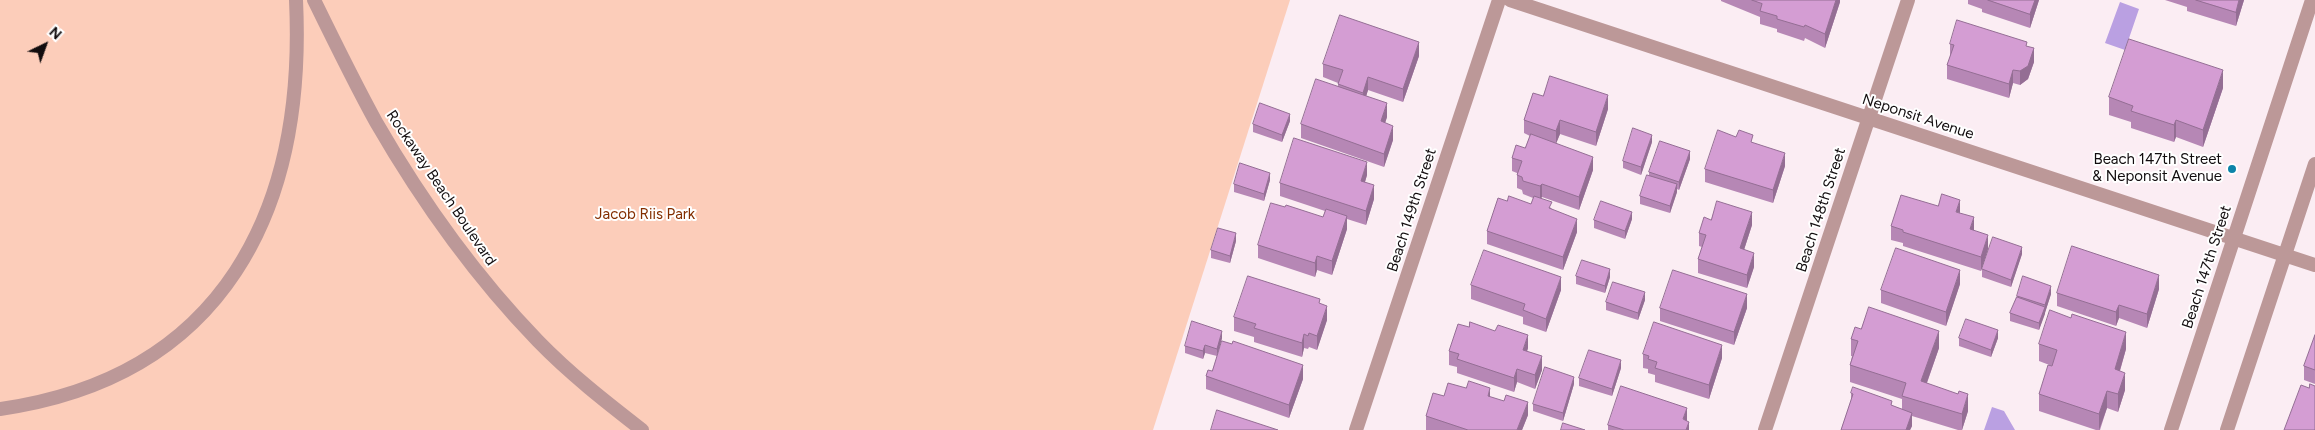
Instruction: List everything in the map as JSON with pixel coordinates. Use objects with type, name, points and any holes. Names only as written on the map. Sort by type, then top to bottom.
[{"type":"street","points":[[0,409],[55,398],[100,382],[132,365],[169,341],[190,324],[222,291],[237,272],[270,206],[286,147],[295,84],[296,0]]},
{"type":"street","name":"Rockaway Beach Boulevard","points":[[314,0],[357,87],[395,154],[472,264],[539,342],[642,430]]},
{"type":"street","name":"Beach 149th Street","points":[[1356,430],[1499,0]]},
{"type":"street","name":"Neponsit Avenue","points":[[1510,0],[2315,265]]},
{"type":"street","name":"Beach 148th Street","points":[[1765,430],[1908,0]]},
{"type":"street","name":"Beach 147th Street","points":[[2171,430],[2312,0]]},
{"type":"street","points":[[2227,430],[2315,164]]},
{"type":"green space","name":"Jacob Riis Park","points":[[0,0],[1290,0],[1153,430],[0,430]]},
{"type":"shaded area","points":[[2120,2],[2139,9],[2125,50],[2105,43]]},
{"type":"shaded area","points":[[1992,407],[2004,411],[2015,430],[1984,430]]},
{"type":"building","points":[[1752,0],[1836,0],[1825,34],[1805,25],[1804,27],[1777,19],[1777,16],[1760,11],[1762,4]]},
{"type":"building","points":[[1988,0],[2035,0],[2030,14]]},
{"type":"building","points":[[2196,0],[2239,0],[2236,12]]},
{"type":"building","points":[[1340,15],[1419,42],[1403,89],[1368,77],[1363,93],[1338,84],[1343,70],[1323,64]]},
{"type":"building","points":[[1957,20],[2027,42],[2026,46],[2034,48],[2028,66],[2020,71],[2013,70],[2009,84],[1947,65],[1954,45],[1950,44]]},
{"type":"building","points":[[2129,39],[2223,70],[2203,130],[2176,120],[2174,125],[2131,111],[2133,106],[2109,97]]},
{"type":"building","points":[[1550,76],[1608,95],[1596,132],[1560,120],[1556,131],[1524,120],[1533,93],[1543,96]]},
{"type":"building","points":[[1316,79],[1387,103],[1381,121],[1393,126],[1384,154],[1301,124]]},
{"type":"building","points":[[1260,103],[1290,114],[1282,135],[1253,124]]},
{"type":"building","points":[[1633,128],[1652,135],[1641,167],[1623,161]]},
{"type":"building","points":[[1718,130],[1736,137],[1739,130],[1753,135],[1751,142],[1785,153],[1773,190],[1705,169]]},
{"type":"building","points":[[1531,134],[1593,157],[1579,197],[1542,184],[1540,186],[1523,181],[1522,177],[1517,175],[1522,161],[1512,158],[1516,145],[1525,148]]},
{"type":"building","points":[[1294,138],[1367,162],[1361,181],[1374,185],[1366,211],[1280,183]]},
{"type":"building","points":[[1660,141],[1690,151],[1679,182],[1649,172]]},
{"type":"building","points":[[1240,163],[1270,173],[1264,194],[1234,184]]},
{"type":"building","points":[[1647,175],[1677,184],[1670,206],[1640,196]]},
{"type":"building","points":[[1942,194],[1960,200],[1956,212],[1974,217],[1970,229],[1988,235],[1981,257],[1903,232],[1903,230],[1891,226],[1901,195],[1938,206]]},
{"type":"building","points":[[1509,196],[1531,204],[1534,196],[1552,202],[1549,208],[1577,219],[1563,257],[1487,231],[1498,198],[1507,201]]},
{"type":"building","points":[[1601,201],[1632,212],[1625,231],[1594,220]]},
{"type":"building","points":[[1717,201],[1752,212],[1740,248],[1754,253],[1747,275],[1698,259],[1706,235],[1699,233],[1704,217],[1711,220]]},
{"type":"building","points":[[1271,203],[1285,207],[1286,205],[1323,217],[1326,209],[1347,216],[1332,261],[1317,256],[1315,263],[1258,245]]},
{"type":"building","points":[[1218,228],[1236,233],[1230,256],[1211,250]]},
{"type":"building","points":[[1993,237],[2022,247],[2011,280],[1982,269]]},
{"type":"building","points":[[2072,246],[2159,275],[2147,314],[2119,305],[2116,312],[2057,293]]},
{"type":"building","points":[[1896,248],[1960,270],[1946,312],[1881,290]]},
{"type":"building","points":[[1484,250],[1561,277],[1546,319],[1523,310],[1525,304],[1471,285]]},
{"type":"building","points":[[1582,260],[1610,269],[1605,286],[1576,276]]},
{"type":"building","points":[[1673,270],[1747,294],[1734,332],[1660,308]]},
{"type":"building","points":[[1248,276],[1320,299],[1319,303],[1327,306],[1317,336],[1309,333],[1308,336],[1304,334],[1302,343],[1254,328],[1256,324],[1234,317]]},
{"type":"building","points":[[2023,276],[2051,286],[2045,305],[2017,296]]},
{"type":"building","points":[[1613,282],[1645,292],[1638,313],[1606,302]]},
{"type":"building","points":[[2017,297],[2045,307],[2039,323],[2010,313]]},
{"type":"building","points":[[1869,307],[1939,331],[1921,381],[1958,394],[1959,391],[1968,394],[1962,414],[1902,396],[1906,383],[1850,365],[1858,341],[1851,339],[1855,327],[1861,329]]},
{"type":"building","points":[[2050,310],[2071,318],[2072,314],[2126,332],[2115,369],[2125,373],[2118,394],[2107,391],[2099,414],[2039,394],[2048,365],[2052,366],[2057,350],[2039,344]]},
{"type":"building","points":[[1966,319],[1998,330],[1991,350],[1959,338]]},
{"type":"building","points":[[1192,321],[1222,331],[1217,349],[1205,345],[1203,351],[1185,346]]},
{"type":"building","points":[[1470,322],[1495,331],[1498,325],[1528,335],[1523,350],[1542,356],[1535,375],[1517,369],[1514,378],[1457,359],[1459,354],[1449,351],[1458,324],[1469,327]]},
{"type":"building","points":[[1654,322],[1722,345],[1709,385],[1655,368],[1657,362],[1648,359],[1649,356],[1643,354]]},
{"type":"building","points":[[2315,335],[2315,370],[2304,366]]},
{"type":"building","points":[[1222,341],[1232,344],[1233,341],[1303,365],[1289,405],[1206,376],[1208,370],[1212,371]]},
{"type":"building","points":[[1589,350],[1621,360],[1612,389],[1579,378]]},
{"type":"building","points":[[1545,367],[1574,377],[1563,413],[1533,404]]},
{"type":"building","points":[[1469,381],[1490,388],[1488,396],[1504,401],[1506,395],[1528,402],[1517,430],[1468,430],[1426,416],[1433,393],[1444,396],[1448,383],[1466,388]]},
{"type":"building","points":[[2310,384],[2315,386],[2315,430],[2284,430],[2301,385],[2309,388]]},
{"type":"building","points":[[1621,386],[1687,408],[1683,419],[1689,422],[1686,430],[1624,430],[1608,425]]},
{"type":"building","points":[[1853,387],[1892,401],[1891,405],[1912,413],[1906,430],[1841,430],[1853,394],[1851,393]]},
{"type":"building","points":[[1217,410],[1278,430],[1211,430]]},
{"type":"building","points":[[1563,423],[1585,430],[1561,430]]},
{"type":"place","name":"Beach 147th Street & Neponsit Avenue","points":[[2232,169]]}]
